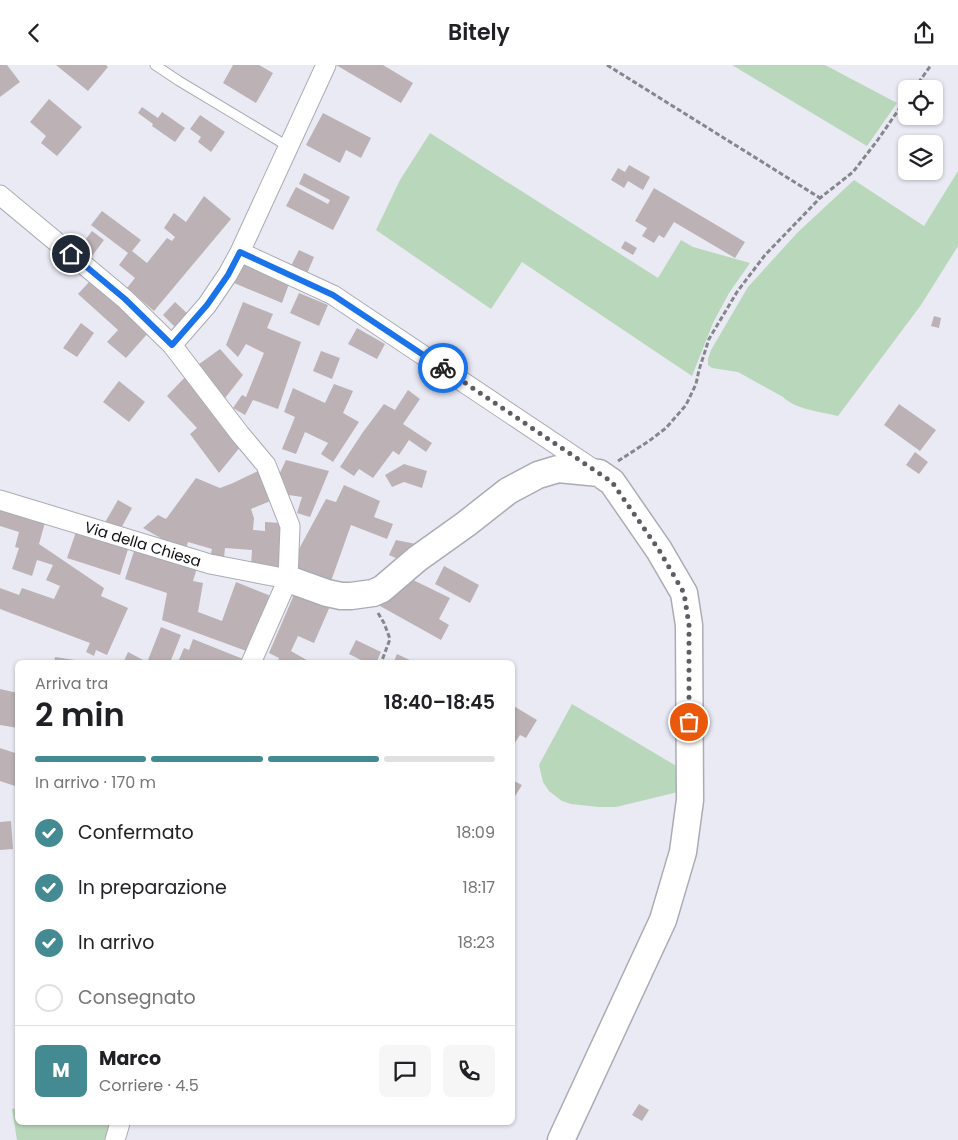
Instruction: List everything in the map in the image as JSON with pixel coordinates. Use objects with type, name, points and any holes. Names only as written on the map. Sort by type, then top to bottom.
[{"type":"street","points":[[172,345],[207,305],[228,275],[326,65]]},
{"type":"street","points":[[0,195],[14,212],[125,299],[172,345],[266,465],[290,526],[288,579],[252,660]]},
{"type":"street","points":[[240,252],[333,295],[612,482],[659,550],[684,593],[689,625],[690,800],[683,852],[663,920],[561,1140]]},
{"type":"street","points":[[288,579],[327,593],[342,596],[373,593],[382,589],[417,559],[521,483],[558,469],[599,473]]},
{"type":"street","name":"Via della Chiesa","points":[[0,500],[210,564],[288,579]]},
{"type":"street","points":[[115,1140],[119,1125]]},
{"type":"lane","points":[[155,65],[289,147]]},
{"type":"path","points":[[607,65],[820,198]]},
{"type":"path","points":[[920,80],[931,65]]},
{"type":"path","points":[[599,473],[666,428],[686,405],[696,384],[709,339],[737,292],[764,255],[820,198],[853,172],[898,111]]},
{"type":"path","points":[[373,593],[371,604],[384,623],[390,639],[382,660]]},
{"type":"green space","points":[[732,65],[825,65],[897,103],[867,146]]},
{"type":"green space","points":[[430,133],[658,278],[681,240],[693,247],[750,263],[729,293],[713,323],[692,376],[522,262],[491,309],[376,230],[400,180]]},
{"type":"green space","points":[[958,171],[958,246],[921,305],[838,416],[801,407],[738,372],[712,368],[708,365],[711,350],[748,287],[798,232],[854,180],[924,226]]},
{"type":"green space","points":[[572,704],[683,770],[682,791],[616,807],[599,807],[571,804],[562,801],[549,791],[543,782],[539,765]]},
{"type":"green space","points":[[15,1108],[15,1125],[114,1125],[110,1140],[17,1140],[12,1109]]},
{"type":"building","points":[[0,65],[7,65],[20,82],[0,97]]},
{"type":"building","points":[[56,65],[106,65],[108,67],[88,91]]},
{"type":"building","points":[[233,65],[259,65],[273,73],[256,103],[223,83]]},
{"type":"building","points":[[336,65],[383,65],[413,83],[401,103]]},
{"type":"building","points":[[49,99],[82,127],[57,156],[41,143],[46,136],[30,122]]},
{"type":"building","points":[[142,107],[158,118],[162,112],[185,128],[175,142],[152,126],[153,124],[138,113]]},
{"type":"building","points":[[323,113],[371,138],[361,158],[346,150],[340,163],[306,145]]},
{"type":"building","points":[[200,115],[225,132],[211,152],[198,142],[201,137],[190,129]]},
{"type":"building","points":[[629,165],[650,177],[643,190],[628,181],[624,188],[611,180],[618,168],[625,172]]},
{"type":"building","points":[[304,173],[350,197],[333,230],[286,206],[296,187],[328,204],[330,200],[299,184]]},
{"type":"building","points":[[654,188],[745,242],[735,258],[674,222],[664,238],[659,235],[654,243],[642,236],[647,228],[635,221]]},
{"type":"building","points":[[204,196],[231,219],[154,311],[127,288],[135,278],[119,265],[128,253],[91,225],[102,211],[141,240],[132,251],[147,263],[167,238],[172,241],[175,237],[164,228],[174,213],[186,222]]},
{"type":"building","points":[[92,231],[104,240],[92,256],[80,247]]},
{"type":"building","points":[[625,241],[637,248],[633,255],[621,248]]},
{"type":"building","points":[[299,250],[314,257],[306,276],[290,268]]},
{"type":"building","points":[[241,264],[289,284],[282,303],[234,283]]},
{"type":"building","points":[[90,281],[148,333],[126,358],[107,342],[118,330],[78,294]]},
{"type":"building","points":[[299,293],[328,305],[319,326],[290,313]]},
{"type":"building","points":[[175,302],[188,314],[175,327],[163,315]]},
{"type":"building","points":[[243,302],[273,314],[267,328],[301,342],[278,409],[253,400],[245,415],[233,408],[242,395],[246,397],[264,353],[246,344],[238,357],[226,345]]},
{"type":"building","points":[[934,316],[941,318],[939,328],[931,326]]},
{"type":"building","points":[[81,323],[94,333],[77,357],[63,348]]},
{"type":"building","points":[[357,328],[385,344],[377,359],[348,344]]},
{"type":"building","points":[[220,349],[243,375],[222,402],[195,367]]},
{"type":"building","points":[[321,351],[340,358],[332,379],[313,371]]},
{"type":"building","points":[[187,375],[241,446],[219,473],[190,434],[197,428],[167,396]]},
{"type":"building","points":[[119,381],[145,402],[129,422],[103,402]]},
{"type":"building","points":[[334,384],[353,391],[343,413],[359,422],[333,462],[321,454],[328,443],[305,432],[296,454],[282,449],[295,417],[284,412],[293,388],[325,403]]},
{"type":"building","points":[[408,390],[420,399],[403,424],[432,443],[426,452],[409,440],[399,455],[393,451],[373,478],[359,469],[354,476],[340,467],[384,404],[395,410]]},
{"type":"building","points":[[899,404],[936,430],[920,451],[884,425]]},
{"type":"building","points":[[915,452],[928,462],[919,474],[906,465]]},
{"type":"building","points":[[286,460],[329,471],[310,517],[297,513],[302,497],[282,494],[277,479]]},
{"type":"building","points":[[404,464],[427,471],[422,488],[404,482],[392,487],[385,475]]},
{"type":"building","points":[[258,471],[273,500],[251,509],[254,518],[253,530],[265,531],[265,522],[281,523],[279,567],[251,565],[252,550],[225,548],[224,558],[210,557],[212,549],[188,542],[185,552],[143,528],[158,515],[166,519],[196,478],[220,488]]},
{"type":"building","points":[[344,485],[380,501],[374,517],[393,524],[387,539],[351,525],[330,584],[298,572],[299,549],[326,499],[336,502]]},
{"type":"building","points":[[118,500],[132,508],[119,532],[104,524]]},
{"type":"building","points":[[0,505],[46,519],[39,544],[104,588],[101,596],[128,608],[107,655],[96,650],[94,656],[86,652],[90,643],[0,609],[0,588],[19,595],[22,588],[54,599],[60,586],[46,580],[53,565],[37,560],[32,576],[12,569],[19,548],[15,547],[19,532],[0,526]]},
{"type":"building","points":[[77,529],[129,546],[120,575],[67,558]]},
{"type":"building","points":[[396,540],[416,544],[398,559],[389,555]]},
{"type":"building","points":[[135,548],[197,568],[193,581],[203,583],[198,612],[222,621],[236,582],[271,596],[249,652],[162,620],[167,593],[125,579]]},
{"type":"building","points":[[444,566],[479,585],[470,603],[435,584]]},
{"type":"building","points":[[407,577],[450,598],[439,619],[449,625],[441,640],[380,606]]},
{"type":"building","points":[[296,590],[331,604],[314,643],[298,636],[291,651],[307,660],[278,660],[279,658],[269,653]]},
{"type":"building","points":[[161,627],[181,635],[171,660],[148,660]]},
{"type":"building","points":[[193,639],[243,659],[179,660],[184,648],[189,650]]},
{"type":"building","points":[[356,640],[381,652],[377,660],[361,660],[349,654]]},
{"type":"building","points":[[128,652],[143,660],[124,660]]},
{"type":"building","points":[[397,654],[410,660],[394,660]]},
{"type":"building","points":[[55,657],[75,660],[54,660]]},
{"type":"building","points":[[0,689],[15,692],[15,728],[0,725]]},
{"type":"building","points":[[515,707],[537,720],[526,738],[520,735],[515,742]]},
{"type":"building","points":[[0,748],[15,753],[15,786],[0,781]]},
{"type":"building","points":[[515,782],[522,785],[515,796]]},
{"type":"building","points":[[11,821],[13,849],[0,850],[0,822]]},
{"type":"building","points":[[639,1104],[649,1110],[642,1121],[632,1115]]},
{"type":"way so far","points":[[443,368],[612,482],[659,550],[684,593],[689,625],[689,722]]},
{"type":"route","points":[[71,254],[125,299],[172,345],[207,305],[228,275],[240,252],[333,295],[443,368]]}]
